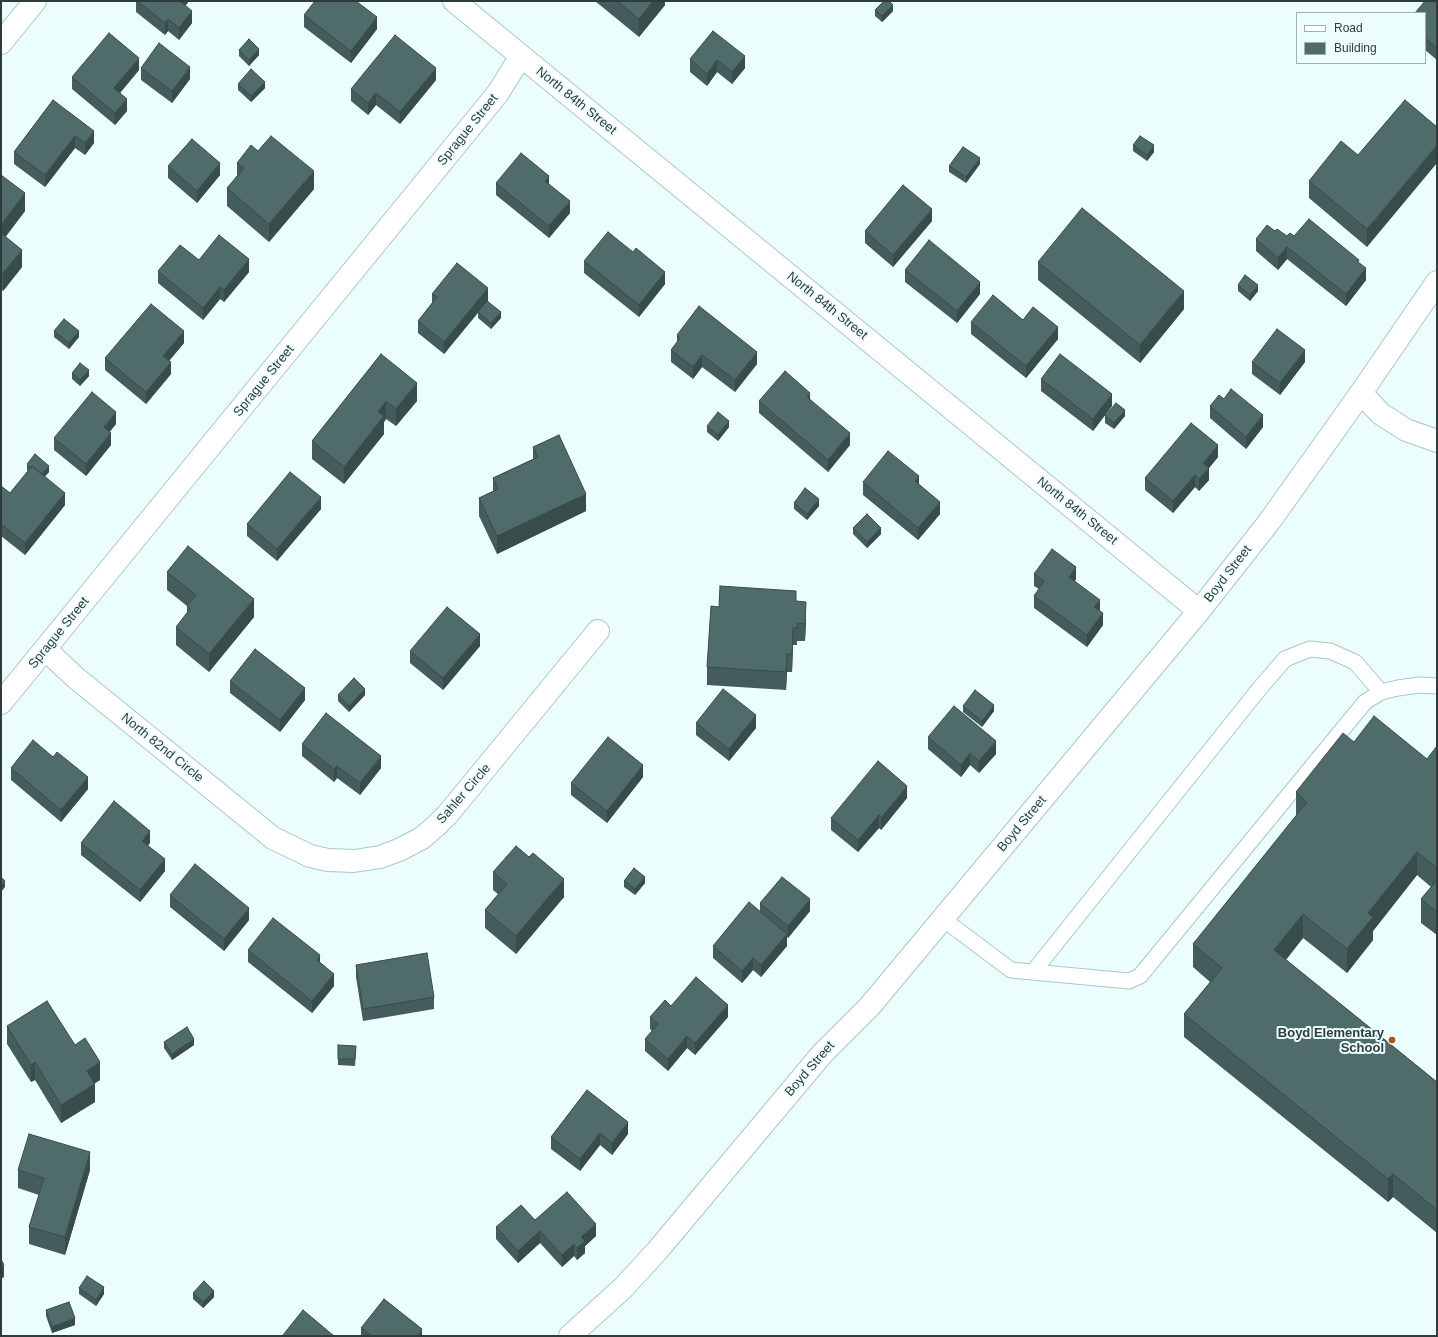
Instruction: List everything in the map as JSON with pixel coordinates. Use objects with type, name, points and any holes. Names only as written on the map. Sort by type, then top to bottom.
[{"type":"street","points":[[1,43],[35,1]]},
{"type":"street","name":"North 84th Street","points":[[454,1],[1199,611]]},
{"type":"street","name":"Sprague Street","points":[[1,704],[498,93],[521,56]]},
{"type":"street","name":"Boyd Street","points":[[570,1336],[623,1288],[657,1251],[822,1054],[870,1006],[1199,611],[1269,522],[1361,393],[1437,282]]},
{"type":"street","points":[[1361,393],[1381,414],[1406,430],[1437,441]]},
{"type":"street","name":"Sahler Circle","points":[[280,843],[310,856],[328,860],[354,861],[386,855],[422,838],[438,825],[448,814],[598,632]]},
{"type":"street","name":"North 82nd Circle","points":[[46,649],[76,678],[280,843]]},
{"type":"lane","points":[[1033,972],[1260,688],[1285,660],[1310,649],[1330,651],[1356,662],[1381,692]]},
{"type":"lane","points":[[943,919],[1011,970],[1129,981],[1140,976],[1365,702],[1381,692],[1419,685],[1437,686]]},
{"type":"building","points":[[137,1],[180,1],[192,11],[179,28],[168,19],[165,23]]},
{"type":"building","points":[[315,1],[356,1],[377,17],[351,51],[304,15]]},
{"type":"building","points":[[617,1],[653,1],[639,19]]},
{"type":"building","points":[[884,1],[889,1],[893,5],[882,16],[875,10]]},
{"type":"building","points":[[1425,1],[1437,1],[1437,48],[1426,39],[1426,12],[1416,12]]},
{"type":"building","points":[[713,31],[745,56],[732,72],[717,60],[707,74],[690,59]]},
{"type":"building","points":[[109,33],[139,58],[114,88],[127,99],[115,113],[72,77]]},
{"type":"building","points":[[395,35],[436,68],[400,112],[376,93],[368,103],[351,89]]},
{"type":"building","points":[[249,39],[259,49],[249,60],[239,50]]},
{"type":"building","points":[[159,43],[190,67],[172,91],[141,68]]},
{"type":"building","points":[[251,69],[265,82],[251,96],[238,84]]},
{"type":"building","points":[[53,100],[94,131],[85,143],[75,136],[45,175],[14,152]]},
{"type":"building","points":[[1405,100],[1437,127],[1437,145],[1367,229],[1309,181],[1341,141],[1358,155]]},
{"type":"building","points":[[271,136],[314,171],[269,224],[227,188],[244,168],[237,163],[251,145],[258,151]]},
{"type":"building","points":[[1140,136],[1154,145],[1147,155],[1133,145]]},
{"type":"building","points":[[192,139],[220,163],[197,191],[168,166]]},
{"type":"building","points":[[963,147],[980,158],[966,177],[949,166]]},
{"type":"building","points":[[521,153],[549,176],[545,181],[570,201],[549,226],[496,183]]},
{"type":"building","points":[[1,175],[25,193],[1,225]]},
{"type":"building","points":[[903,185],[932,209],[893,255],[865,231]]},
{"type":"building","points":[[1082,208],[1184,291],[1140,345],[1038,262]]},
{"type":"building","points":[[1309,219],[1359,260],[1358,262],[1366,268],[1346,294],[1287,247],[1278,258],[1256,239],[1267,225],[1275,231],[1277,229],[1287,236],[1290,233],[1294,236]]},
{"type":"building","points":[[608,232],[633,252],[636,248],[665,272],[639,305],[584,261]]},
{"type":"building","points":[[1,233],[22,250],[3,273],[1,271]]},
{"type":"building","points":[[219,235],[249,259],[224,290],[220,287],[203,308],[158,271],[180,245],[199,260]]},
{"type":"building","points":[[929,240],[980,282],[957,311],[905,270]]},
{"type":"building","points":[[457,263],[488,288],[444,342],[418,321],[437,297],[432,294]]},
{"type":"building","points":[[1245,275],[1258,285],[1250,295],[1238,285]]},
{"type":"building","points":[[993,295],[1023,320],[1033,307],[1058,327],[1026,366],[971,322]]},
{"type":"building","points":[[487,301],[501,312],[491,323],[478,312]]},
{"type":"building","points":[[151,304],[184,331],[163,356],[171,362],[146,392],[105,358]]},
{"type":"building","points":[[699,306],[757,352],[735,380],[702,355],[693,367],[671,350],[680,338],[677,335]]},
{"type":"building","points":[[64,319],[79,331],[69,343],[54,331]]},
{"type":"building","points":[[1277,329],[1305,350],[1280,383],[1252,362]]},
{"type":"building","points":[[381,354],[417,383],[396,409],[386,401],[378,412],[384,416],[344,467],[312,441]]},
{"type":"building","points":[[1060,354],[1112,394],[1093,419],[1041,379]]},
{"type":"building","points":[[80,363],[89,370],[80,380],[72,373]]},
{"type":"building","points":[[785,371],[810,393],[807,397],[850,433],[828,460],[759,401]]},
{"type":"building","points":[[1231,389],[1263,415],[1246,437],[1210,406],[1219,395],[1224,399]]},
{"type":"building","points":[[92,392],[116,412],[104,427],[111,433],[86,464],[54,438]]},
{"type":"building","points":[[1116,403],[1125,410],[1114,423],[1105,416]]},
{"type":"building","points":[[718,412],[729,421],[718,435],[707,426]]},
{"type":"building","points":[[1191,423],[1218,445],[1203,463],[1209,468],[1199,479],[1195,475],[1173,501],[1145,478]]},
{"type":"building","points":[[559,435],[586,494],[497,536],[479,498],[498,489],[493,478],[538,457],[533,447]]},
{"type":"building","points":[[888,451],[919,476],[915,481],[940,502],[918,528],[863,482]]},
{"type":"building","points":[[35,454],[49,466],[42,474],[27,464]]},
{"type":"building","points":[[32,466],[65,493],[25,543],[1,524],[1,486],[10,493]]},
{"type":"building","points":[[290,472],[321,497],[277,549],[247,524]]},
{"type":"building","points":[[805,488],[819,499],[807,514],[794,503]]},
{"type":"building","points":[[867,514],[881,528],[867,542],[853,528]]},
{"type":"building","points":[[188,546],[254,599],[209,654],[176,627],[190,609],[187,606],[196,595],[167,572]]},
{"type":"building","points":[[1052,549],[1076,567],[1069,577],[1100,600],[1094,607],[1103,613],[1087,635],[1034,596],[1044,581],[1034,574]]},
{"type":"building","points":[[720,586],[796,591],[796,601],[806,602],[805,624],[797,623],[797,628],[793,628],[792,654],[787,654],[786,672],[707,667],[711,606],[719,607]]},
{"type":"building","points":[[447,607],[480,634],[443,678],[410,651]]},
{"type":"building","points":[[255,649],[305,688],[280,720],[230,681]]},
{"type":"building","points":[[354,678],[365,689],[349,706],[338,695]]},
{"type":"building","points":[[723,689],[756,715],[729,749],[696,723]]},
{"type":"building","points":[[975,690],[994,705],[982,721],[963,706]]},
{"type":"building","points":[[954,706],[996,741],[979,761],[970,753],[961,765],[928,737]]},
{"type":"building","points":[[326,713],[381,756],[360,783],[337,766],[334,769],[302,744]]},
{"type":"building","points":[[1374,716],[1427,759],[1437,746],[1437,868],[1417,852],[1368,913],[1373,917],[1347,949],[1303,914],[1274,950],[1437,1082],[1437,1210],[1393,1174],[1388,1179],[1184,1014],[1222,968],[1193,944],[1307,802],[1296,792],[1343,733],[1354,742]]},
{"type":"building","points":[[608,737],[643,765],[607,811],[571,783]]},
{"type":"building","points":[[33,740],[53,757],[57,752],[88,777],[61,810],[11,768]]},
{"type":"building","points":[[878,761],[907,786],[881,818],[879,815],[858,840],[831,818]]},
{"type":"building","points":[[114,801],[150,831],[142,841],[165,859],[140,890],[81,843]]},
{"type":"building","points":[[516,846],[529,857],[533,853],[564,879],[516,936],[485,910],[507,884],[493,872]]},
{"type":"building","points":[[195,864],[249,908],[224,939],[170,895]]},
{"type":"building","points":[[634,868],[645,877],[635,889],[624,881]]},
{"type":"building","points":[[1,877],[5,881],[1,886]]},
{"type":"building","points":[[782,877],[810,899],[788,926],[760,903]]},
{"type":"building","points":[[1437,880],[1437,912],[1421,899]]},
{"type":"building","points":[[749,902],[787,934],[761,965],[753,958],[742,971],[713,946]]},
{"type":"building","points":[[273,918],[320,955],[317,960],[334,974],[312,1001],[248,950]]},
{"type":"building","points":[[427,953],[434,997],[363,1009],[356,965]]},
{"type":"building","points":[[696,977],[728,1005],[695,1043],[687,1036],[668,1059],[645,1039],[658,1024],[650,1017],[665,1000],[671,1006]]},
{"type":"building","points":[[47,1001],[75,1045],[85,1038],[100,1062],[87,1071],[95,1084],[61,1105],[35,1062],[31,1065],[7,1026]]},
{"type":"building","points":[[187,1027],[194,1039],[172,1054],[164,1042]]},
{"type":"building","points":[[338,1045],[356,1046],[355,1059],[338,1059]]},
{"type":"building","points":[[587,1090],[628,1122],[612,1143],[600,1133],[580,1159],[551,1137]]},
{"type":"building","points":[[29,1134],[90,1152],[65,1237],[29,1227],[44,1178],[18,1170]]},
{"type":"building","points":[[567,1192],[596,1224],[581,1237],[585,1241],[577,1248],[574,1244],[562,1255],[540,1231],[518,1251],[496,1227],[521,1205],[535,1220]]},
{"type":"building","points":[[1,1259],[4,1265],[1,1267]]},
{"type":"building","points":[[87,1276],[104,1287],[96,1300],[79,1288]]},
{"type":"building","points":[[204,1281],[214,1291],[203,1302],[193,1293]]},
{"type":"building","points":[[384,1299],[422,1329],[417,1335],[418,1336],[372,1336],[361,1328]]},
{"type":"building","points":[[69,1302],[75,1318],[52,1327],[46,1310]]},
{"type":"building","points":[[303,1310],[334,1336],[283,1335]]},
{"type":"place","name":"Boyd Elementary School","points":[[1392,1040]]}]
